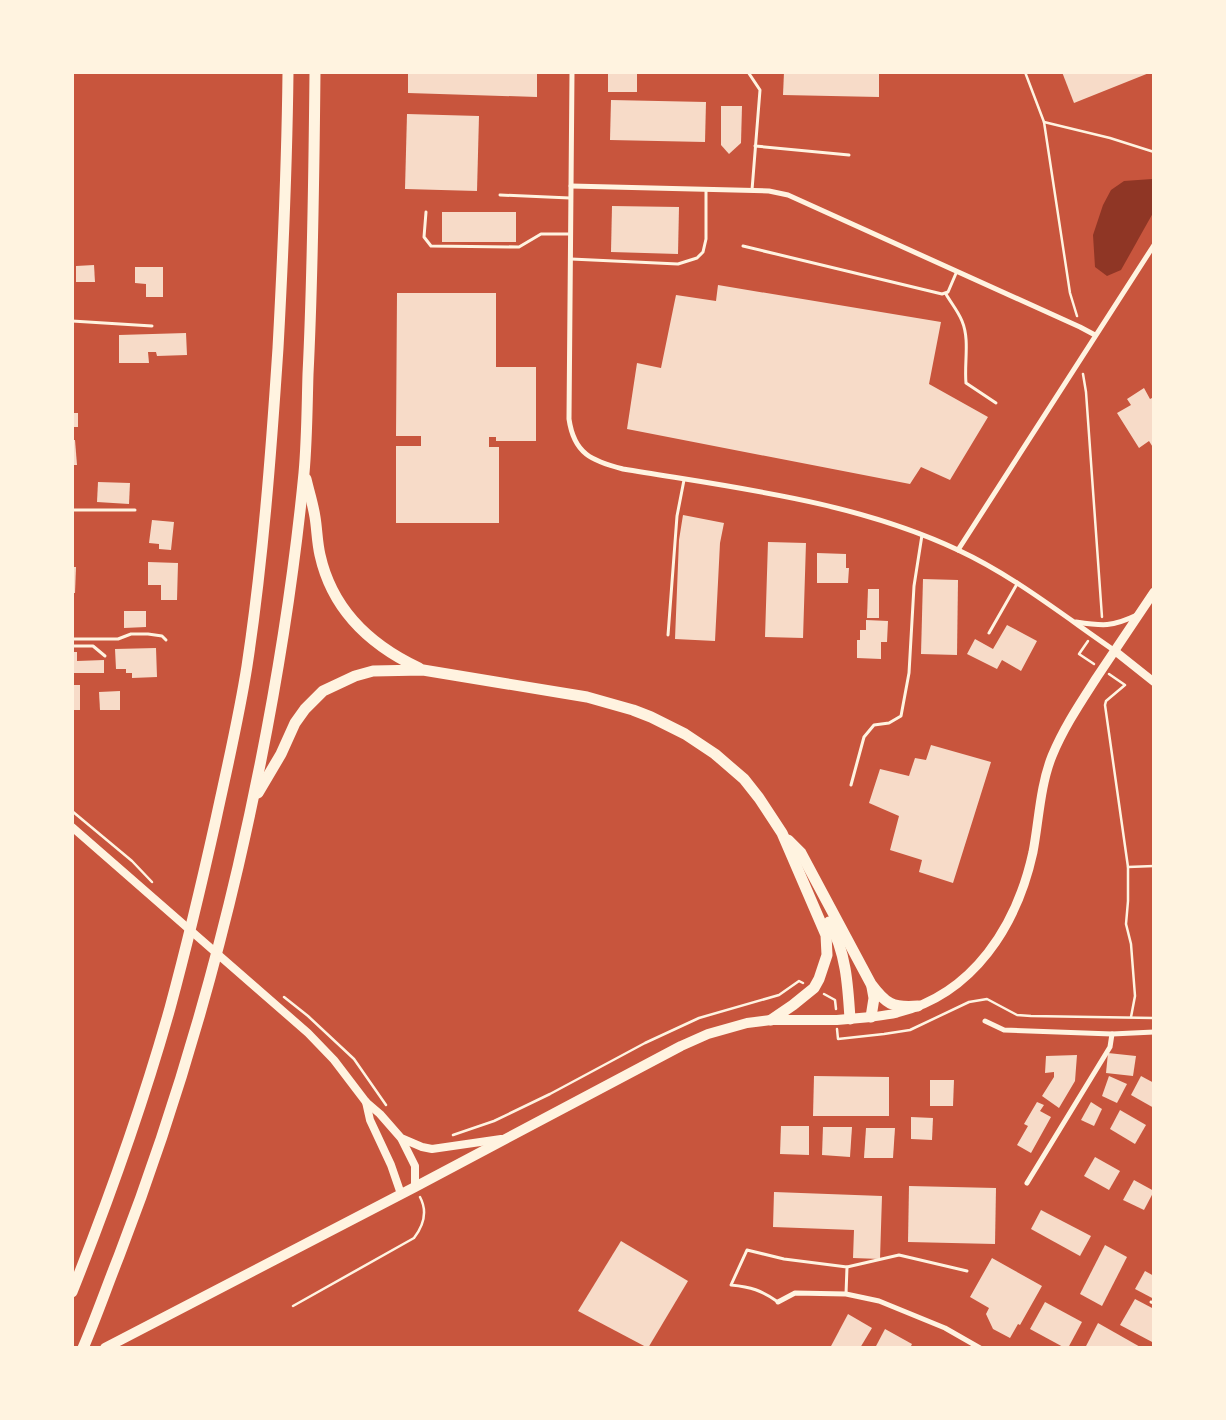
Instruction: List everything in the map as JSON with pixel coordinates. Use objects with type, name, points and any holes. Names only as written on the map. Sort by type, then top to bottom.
[{"type":"highway","points":[[72,1292],[96,1232],[138,1112],[170,1008],[205,871],[231,751],[246,668],[260,568],[271,465],[281,285],[288,72]]},
{"type":"highway","points":[[83,1348],[141,1200],[171,1113],[211,977],[253,801],[277,676],[292,574],[304,471],[312,288],[316,72]]},
{"type":"highway","points":[[304,471],[315,518],[322,565],[338,601],[354,622],[381,647],[397,658],[423,670]]},
{"type":"highway","points":[[253,801],[281,754],[295,723],[305,709],[323,691],[355,676],[373,671],[423,670],[587,697],[651,717],[685,734],[716,754],[760,798],[782,833],[826,935],[827,955],[814,988],[771,1020]]},
{"type":"highway","points":[[782,833],[801,853],[871,984],[880,996],[890,1005],[918,1006]]},
{"type":"highway","points":[[795,865],[836,933],[843,961],[850,1019]]},
{"type":"highway","points":[[871,984],[874,998],[871,1017]]},
{"type":"main road","points":[[105,1348],[681,1046],[723,1029],[771,1020],[850,1019],[896,1013],[938,997],[958,983],[985,957],[1006,928],[1024,884],[1052,756],[1066,727],[1154,592]]},
{"type":"street","points":[[572,72],[568,407],[573,437],[583,453],[600,463],[623,469],[814,503],[880,520],[922,535],[958,550],[1017,584],[1115,651],[1154,682]]},
{"type":"street","points":[[571,186],[769,191],[788,195],[958,270],[1096,336]]},
{"type":"street","points":[[958,550],[1154,246]]},
{"type":"street","points":[[1073,622],[1098,625],[1116,624],[1139,614]]},
{"type":"street","points":[[72,827],[324,1048],[366,1102],[380,1114],[401,1138],[416,1166],[415,1187]]},
{"type":"street","points":[[985,1021],[1004,1030],[1112,1034],[1154,1032]]},
{"type":"street","points":[[1027,1183],[1110,1047],[1112,1034]]},
{"type":"street","points":[[366,1102],[370,1120],[391,1165],[401,1194]]},
{"type":"street","points":[[401,1138],[432,1149],[505,1138]]},
{"type":"street","points":[[778,1302],[794,1293],[846,1294],[879,1301],[945,1328],[980,1348]]},
{"type":"lane","points":[[748,72],[760,90],[752,191]]},
{"type":"lane","points":[[755,146],[849,155]]},
{"type":"lane","points":[[571,259],[678,264],[697,258],[703,252],[706,239],[706,189]]},
{"type":"lane","points":[[500,196],[571,198]]},
{"type":"lane","points":[[426,212],[424,237],[431,246],[519,248],[540,234],[571,234]]},
{"type":"lane","points":[[743,246],[946,294],[962,321],[964,329],[966,342],[966,383],[996,403]]},
{"type":"lane","points":[[946,294],[958,270]]},
{"type":"lane","points":[[72,321],[152,326]]},
{"type":"lane","points":[[668,635],[677,516],[684,480]]},
{"type":"lane","points":[[72,510],[135,510]]},
{"type":"lane","points":[[850,786],[864,737],[874,725],[889,724],[901,716],[909,673],[914,586],[922,535]]},
{"type":"lane","points":[[989,633],[1017,584]]},
{"type":"lane","points":[[72,639],[118,639],[131,634],[148,634],[162,636],[166,640]]},
{"type":"lane","points":[[72,646],[92,646],[106,656]]},
{"type":"lane","points":[[778,1302],[762,1291],[751,1287],[731,1285],[747,1250],[784,1259],[847,1267],[899,1255],[967,1271]]},
{"type":"lane","points":[[846,1294],[847,1267]]},
{"type":"path","points":[[1026,72],[1044,122],[1070,293],[1080,327]]},
{"type":"path","points":[[1044,122],[1110,138],[1154,152]]},
{"type":"path","points":[[1080,360],[1086,392],[1102,619],[1098,625]]},
{"type":"path","points":[[1079,654],[1092,635]]},
{"type":"path","points":[[1106,701],[1128,867],[1126,924],[1131,944],[1135,996],[1131,1017]]},
{"type":"path","points":[[72,812],[132,861],[154,884]]},
{"type":"path","points":[[1128,867],[1154,866]]},
{"type":"path","points":[[450,1136],[494,1121],[550,1094],[645,1043],[699,1018],[779,995],[799,981],[814,988]]},
{"type":"path","points":[[282,995],[308,1016],[354,1059],[390,1110]]},
{"type":"path","points":[[910,1030],[969,1002],[987,999],[1017,1014],[1031,1016],[1154,1018]]},
{"type":"path","points":[[292,1306],[414,1238],[421,1228],[424,1219],[424,1205],[415,1187]]},
{"type":"shaded area","points":[[1152,179],[1154,182],[1153,213],[1121,270],[1107,276],[1095,267],[1093,235],[1103,205],[1111,190],[1124,181]]},
{"type":"building","points":[[408,72],[537,72],[537,97],[408,93]]},
{"type":"building","points":[[608,72],[637,72],[637,92],[608,92]]},
{"type":"building","points":[[784,72],[879,72],[879,97],[783,95]]},
{"type":"building","points":[[1062,72],[1149,72],[1149,73],[1074,103]]},
{"type":"building","points":[[611,100],[706,102],[705,142],[610,140]]},
{"type":"building","points":[[721,106],[742,106],[741,143],[729,154],[721,145]]},
{"type":"building","points":[[407,114],[479,116],[477,191],[405,189]]},
{"type":"building","points":[[612,206],[679,207],[678,254],[611,252]]},
{"type":"building","points":[[442,212],[516,212],[516,242],[442,242]]},
{"type":"building","points":[[94,265],[95,282],[76,282],[76,266]]},
{"type":"building","points":[[135,267],[163,267],[163,297],[146,297],[146,284],[135,283]]},
{"type":"building","points":[[718,285],[941,322],[929,384],[988,417],[950,480],[921,467],[910,484],[627,429],[637,363],[661,368],[676,295],[716,301]]},
{"type":"building","points":[[397,293],[496,293],[496,367],[536,367],[536,441],[496,441],[496,437],[489,437],[489,447],[499,447],[499,523],[396,523],[396,446],[421,446],[421,436],[396,436]]},
{"type":"building","points":[[186,333],[187,355],[157,356],[156,352],[148,352],[149,363],[119,363],[119,335]]},
{"type":"building","points":[[1144,388],[1150,399],[1154,397],[1154,449],[1149,441],[1139,448],[1117,413],[1131,405],[1127,399]]},
{"type":"building","points":[[72,413],[78,413],[78,427],[72,427]]},
{"type":"building","points":[[72,440],[75,440],[77,465],[72,465]]},
{"type":"building","points":[[98,482],[130,483],[129,504],[97,502]]},
{"type":"building","points":[[683,515],[724,523],[720,543],[715,641],[675,639],[679,540]]},
{"type":"building","points":[[152,520],[174,522],[171,550],[159,549],[159,544],[149,543]]},
{"type":"building","points":[[768,542],[806,543],[803,638],[765,637]]},
{"type":"building","points":[[817,553],[846,554],[846,568],[849,568],[848,583],[817,583]]},
{"type":"building","points":[[148,562],[178,563],[177,600],[161,600],[161,585],[148,585]]},
{"type":"building","points":[[72,567],[76,567],[75,593],[72,593]]},
{"type":"building","points":[[923,579],[958,580],[957,655],[921,654]]},
{"type":"building","points":[[868,589],[879,589],[879,618],[867,618]]},
{"type":"building","points":[[124,611],[146,611],[146,627],[124,628]]},
{"type":"building","points":[[866,620],[888,621],[887,642],[881,642],[881,659],[857,658],[857,640],[860,640],[860,630],[866,630]]},
{"type":"building","points":[[1007,625],[1037,641],[1021,671],[1002,660],[997,669],[967,654],[975,639],[993,649]]},
{"type":"building","points":[[156,648],[157,677],[132,678],[132,673],[126,673],[126,669],[116,669],[115,649]]},
{"type":"building","points":[[72,652],[77,652],[77,661],[104,660],[104,673],[72,673]]},
{"type":"building","points":[[72,685],[80,685],[80,710],[72,710]]},
{"type":"building","points":[[120,691],[120,710],[100,710],[99,692]]},
{"type":"building","points":[[931,745],[991,762],[953,883],[919,872],[922,860],[890,850],[899,816],[869,803],[880,769],[909,776],[915,758],[926,760]]},
{"type":"building","points":[[1108,1053],[1136,1056],[1133,1076],[1106,1073]]},
{"type":"building","points":[[1077,1055],[1075,1081],[1059,1108],[1042,1096],[1054,1077],[1054,1072],[1045,1073],[1046,1056]]},
{"type":"building","points":[[814,1076],[889,1077],[889,1116],[813,1116]]},
{"type":"building","points":[[1109,1076],[1127,1084],[1117,1103],[1102,1096]]},
{"type":"building","points":[[1141,1076],[1154,1083],[1154,1108],[1131,1095]]},
{"type":"building","points":[[930,1080],[954,1080],[953,1106],[930,1106]]},
{"type":"building","points":[[1037,1102],[1044,1105],[1040,1111],[1051,1117],[1031,1153],[1017,1145],[1028,1126],[1024,1124]]},
{"type":"building","points":[[1091,1102],[1102,1109],[1094,1126],[1081,1120]]},
{"type":"building","points":[[1120,1110],[1146,1125],[1135,1144],[1110,1129]]},
{"type":"building","points":[[911,1117],[933,1118],[932,1140],[911,1139]]},
{"type":"building","points":[[781,1126],[809,1126],[809,1155],[780,1154]]},
{"type":"building","points":[[823,1127],[852,1127],[850,1157],[822,1155]]},
{"type":"building","points":[[866,1128],[895,1128],[893,1158],[864,1158]]},
{"type":"building","points":[[1095,1157],[1120,1171],[1109,1190],[1084,1176]]},
{"type":"building","points":[[1134,1180],[1154,1191],[1144,1210],[1123,1200]]},
{"type":"building","points":[[909,1186],[996,1188],[995,1244],[908,1242]]},
{"type":"building","points":[[774,1192],[882,1196],[880,1259],[853,1258],[854,1230],[773,1227]]},
{"type":"building","points":[[1041,1210],[1091,1236],[1080,1256],[1031,1229]]},
{"type":"building","points":[[621,1241],[688,1281],[648,1348],[578,1311]]},
{"type":"building","points":[[1105,1245],[1127,1257],[1102,1306],[1080,1294]]},
{"type":"building","points":[[992,1258],[1042,1286],[1020,1325],[1018,1324],[1010,1338],[993,1329],[986,1314],[989,1308],[970,1297]]},
{"type":"building","points":[[1145,1271],[1154,1276],[1154,1299],[1135,1289]]},
{"type":"building","points":[[1135,1299],[1154,1309],[1154,1343],[1120,1325]]},
{"type":"building","points":[[1045,1302],[1082,1322],[1068,1348],[1030,1329]]},
{"type":"building","points":[[848,1314],[872,1328],[860,1348],[830,1348]]},
{"type":"building","points":[[1098,1323],[1142,1348],[1085,1348]]},
{"type":"building","points":[[885,1329],[912,1344],[910,1348],[875,1348]]}]
